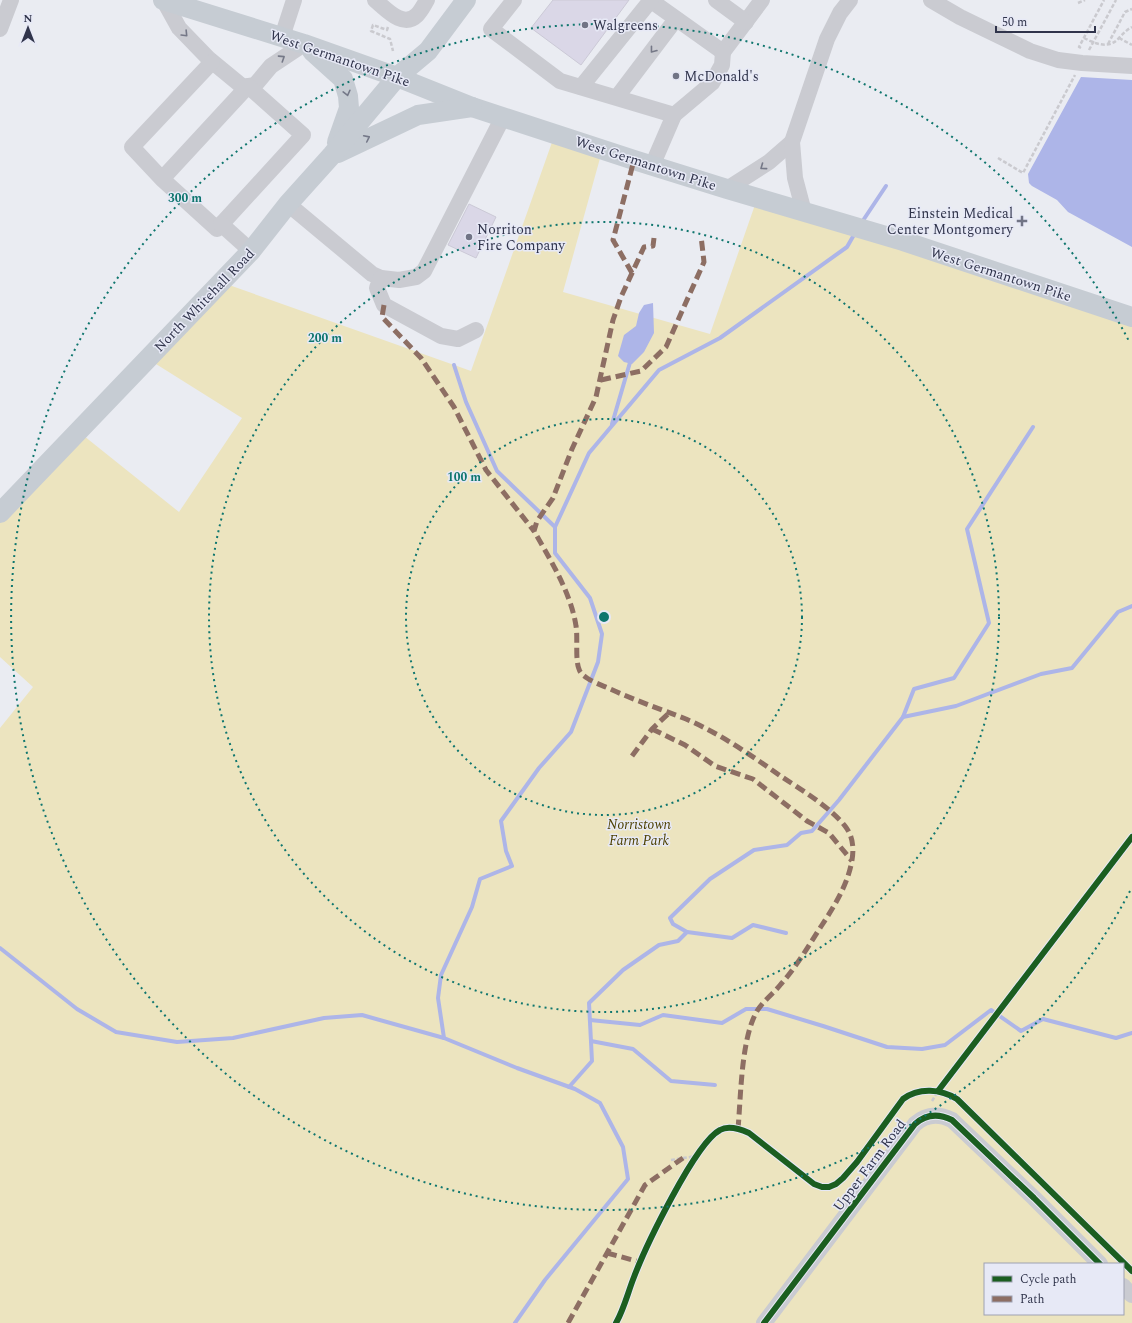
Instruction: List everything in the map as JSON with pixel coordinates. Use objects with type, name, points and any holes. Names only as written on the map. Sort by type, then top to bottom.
[{"type":"main road","name":"West Germantown Pike","points":[[164,0],[304,44],[397,77],[472,107],[652,166],[902,241],[1132,317]]},
{"type":"main road","name":"North Whitehall Road","points":[[0,513],[251,251],[288,204],[332,155],[397,77],[428,51],[466,0]]},
{"type":"main road","points":[[304,44],[343,79],[348,96],[349,108],[332,155]]},
{"type":"main road","points":[[332,155],[418,115],[472,107]]},
{"type":"street","points":[[0,30],[11,0]]},
{"type":"street","points":[[164,0],[179,28],[212,62],[243,87],[255,85],[270,66],[304,44]]},
{"type":"street","points":[[282,37],[294,0]]},
{"type":"street","points":[[375,0],[404,21],[410,20],[417,15],[427,0]]},
{"type":"street","points":[[514,0],[491,29],[560,81],[674,115]]},
{"type":"street","points":[[581,87],[650,0],[723,52]]},
{"type":"street","points":[[716,0],[746,22]]},
{"type":"street","points":[[652,166],[674,115],[712,82],[722,65],[723,52],[762,0]]},
{"type":"street","points":[[804,212],[795,178],[792,142],[827,39],[840,13],[850,0]]},
{"type":"street","points":[[931,0],[1030,51],[1058,60],[1132,66]]},
{"type":"street","points":[[617,98],[676,19]]},
{"type":"street","points":[[212,62],[132,148],[162,179],[217,229],[303,135],[248,86]]},
{"type":"street","points":[[162,179],[248,86]]},
{"type":"street","points":[[288,204],[365,269],[381,278],[399,280],[416,277],[424,271],[503,117]]},
{"type":"street","points":[[727,189],[769,162],[792,142]]},
{"type":"street","points":[[221,224],[251,251]]},
{"type":"street","points":[[381,278],[377,288],[384,305],[441,336],[458,339],[476,330]]},
{"type":"street","name":"Upper Farm Road","points":[[764,1323],[915,1124],[921,1118],[927,1116],[940,1115],[952,1120],[1034,1198],[1099,1263]]},
{"type":"street","points":[[1124,1287],[1132,1295]]},
{"type":"path","points":[[1078,3],[1085,0]]},
{"type":"path","points":[[1104,0],[1079,47],[1088,51],[1116,0]]},
{"type":"path","points":[[1108,44],[1125,12],[1132,9]]},
{"type":"path","points":[[391,13],[387,30],[372,25],[371,31],[390,39],[393,50]]},
{"type":"path","points":[[1084,38],[1100,45],[1108,44],[1116,41],[1132,27]]},
{"type":"path","points":[[1119,38],[1132,45]]},
{"type":"path","points":[[998,158],[1023,173],[1082,63]]},
{"type":"path","points":[[929,1091],[941,1090]]},
{"type":"path","points":[[692,1163],[701,1150]]},
{"type":"path","points":[[671,1160],[696,1156]]},
{"type":"green space","name":"Norristown Farm Park","points":[[556,131],[602,151],[563,292],[710,334],[757,199],[1132,323],[1132,1323],[0,1323],[0,728],[33,687],[0,657],[0,512],[84,436],[179,512],[242,418],[148,359],[229,285],[471,371]]},
{"type":"water","points":[[1081,77],[1132,80],[1132,247],[1068,212],[1057,200],[1029,183],[1028,174]]},
{"type":"water","points":[[653,303],[654,333],[644,352],[632,364],[624,362],[618,356],[624,335],[636,326],[639,313],[644,305]]},
{"type":"building","points":[[553,0],[629,0],[581,65],[531,28]]},
{"type":"building","name":"Norriton Fire Company","points":[[469,204],[496,217],[476,258],[448,245]]},
{"type":"waterway","points":[[862,222],[886,186]]},
{"type":"waterway","points":[[444,1038],[438,998],[441,975],[472,907],[480,879],[512,866],[506,851],[501,821],[539,768],[571,732],[598,662],[602,634],[590,598],[555,553],[555,527],[589,453],[659,370],[720,338],[847,247],[855,233]]},
{"type":"waterway","points":[[612,424],[631,359]]},
{"type":"waterway","points":[[454,365],[466,402],[497,471],[555,527]]},
{"type":"waterway","points":[[903,717],[914,689],[954,678],[989,623],[967,529],[1033,427]]},
{"type":"waterway","points":[[569,1087],[592,1061],[589,1003],[623,970],[659,945],[678,941],[687,932],[673,924],[670,918],[710,879],[754,850],[787,845],[801,833],[812,831],[839,800],[903,717],[956,706],[1041,674],[1072,668],[1118,612],[1132,606]]},
{"type":"waterway","points":[[687,932],[732,938],[753,925],[786,933]]},
{"type":"waterway","points":[[0,948],[77,1009],[116,1032],[177,1042],[233,1038],[324,1018],[362,1015],[444,1038],[517,1068],[575,1089],[600,1103],[623,1147],[628,1179],[545,1280],[515,1323]]},
{"type":"waterway","points":[[590,1020],[640,1025],[663,1015],[722,1023],[746,1009],[767,1009],[887,1047],[922,1049],[945,1045],[991,1010],[1021,1031],[1043,1019],[1116,1038],[1132,1033]]},
{"type":"waterway","points":[[591,1041],[633,1049],[671,1081],[715,1085]]},
{"type":"marked path","points":[[632,273],[613,240],[634,160]]},
{"type":"marked path","points":[[601,380],[641,371],[666,347],[704,262],[701,236]]},
{"type":"marked path","points":[[654,238],[653,246],[644,247],[621,297],[613,320],[596,397],[572,449],[553,498],[537,521],[534,531],[547,553],[570,601],[576,626],[578,665],[582,674],[597,683],[686,719],[724,738],[824,806],[845,826],[851,838],[853,851],[850,869],[836,902],[798,963],[759,1007],[752,1023],[745,1052],[738,1129]]},
{"type":"marked path","points":[[384,305],[382,317],[421,358],[454,407],[486,470],[534,531]]},
{"type":"marked path","points":[[632,756],[652,729],[669,713]]},
{"type":"marked path","points":[[652,729],[685,745],[715,766],[753,779],[807,821],[829,833],[852,861]]},
{"type":"marked path","points":[[568,1323],[645,1185],[683,1158]]},
{"type":"marked path","points":[[607,1253],[640,1262]]},
{"type":"cycle path","points":[[938,1091],[1132,837]]},
{"type":"cycle path","points":[[616,1323],[659,1221],[698,1154],[710,1139],[720,1130],[731,1128],[749,1133],[814,1184],[822,1187],[829,1187],[836,1184],[843,1178],[857,1162],[903,1099],[909,1095],[923,1091],[937,1091],[957,1099],[1124,1263]]},
{"type":"cycle path","points":[[764,1323],[915,1124],[928,1116],[942,1116],[952,1120],[1034,1198],[1099,1263]]},
{"type":"cycle path","points":[[1124,1263],[1132,1271]]},
{"type":"place","name":"Walgreens","points":[[585,25]]},
{"type":"place","name":"McDonald's","points":[[676,76]]},
{"type":"place","name":"Einstein Medical Center Montgomery","points":[[1022,221]]},
{"type":"place","name":"Norriton Fire Company","points":[[469,237]]}]
